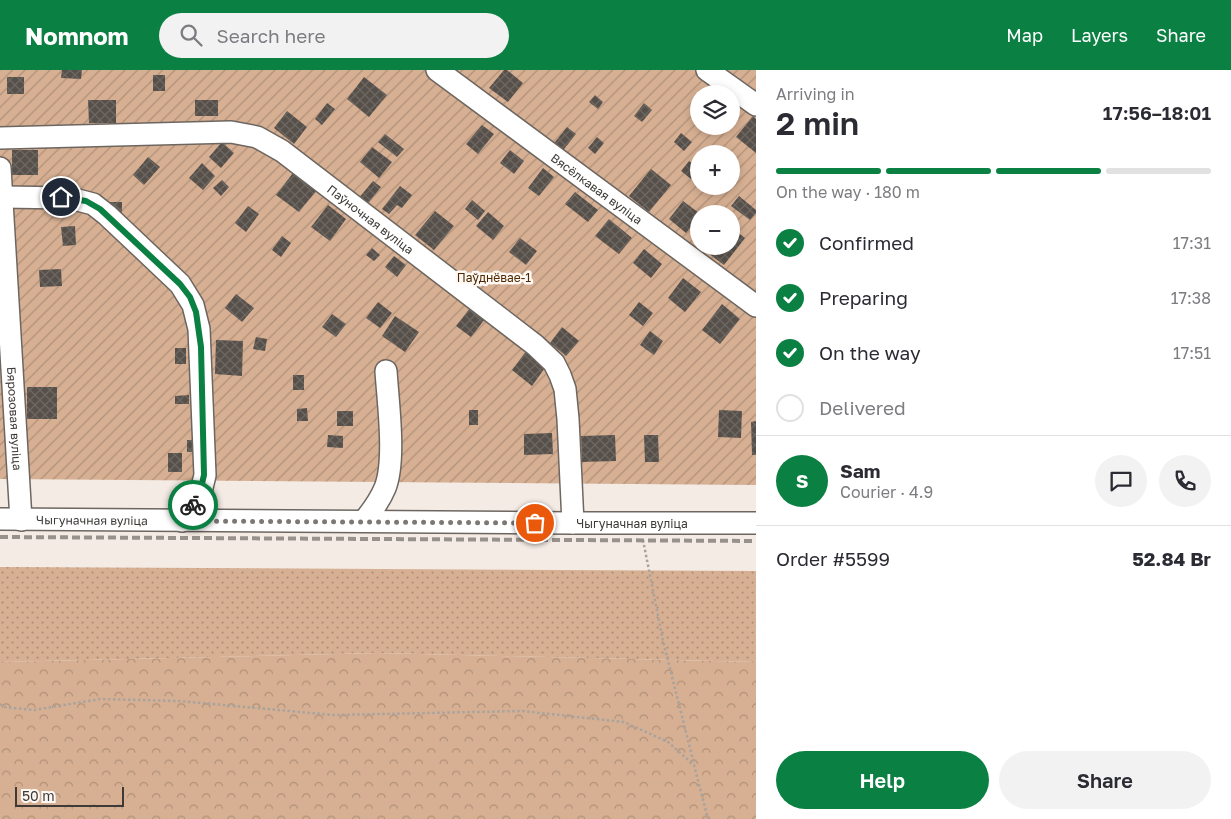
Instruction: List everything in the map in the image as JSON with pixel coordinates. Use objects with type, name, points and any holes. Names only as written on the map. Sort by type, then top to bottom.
[{"type":"lane","name":"Вясёлкавая вуліца","points":[[437,70],[756,306]]},
{"type":"lane","points":[[707,70],[756,106]]},
{"type":"lane","name":"Паўночная вуліца","points":[[0,138],[231,132],[257,137],[282,151],[535,346],[554,363],[560,375],[567,405],[573,523]]},
{"type":"lane","name":"Бярозовая вуліца","points":[[0,168],[10,520]]},
{"type":"lane","points":[[2,197],[70,198],[93,204],[180,284],[190,297],[196,312],[201,338],[204,475],[200,492],[182,521]]},
{"type":"lane","points":[[364,521],[382,496],[389,475],[390,455],[386,371]]},
{"type":"lane","name":"Чыгуначная вуліца","points":[[10,520],[756,523]]},
{"type":"path","points":[[641,523],[663,641],[708,819]]},
{"type":"path","points":[[0,704],[4,707],[34,710],[100,699],[180,701],[333,715],[522,711],[624,722],[668,742],[694,765]]},
{"type":"green space","name":"Паўднёвае-1","points":[[0,70],[756,70],[756,485],[0,479]]},
{"type":"green space","points":[[0,567],[756,571],[756,662],[378,653],[0,662]]},
{"type":"green space","points":[[378,653],[756,662],[756,819],[0,819],[0,662]]},
{"type":"building","points":[[62,70],[82,70],[81,79],[61,78]]},
{"type":"building","points":[[504,70],[507,70],[523,83],[508,102],[489,88]]},
{"type":"building","points":[[153,75],[165,75],[165,91],[153,91]]},
{"type":"building","points":[[7,77],[24,77],[24,94],[7,94]]},
{"type":"building","points":[[364,77],[387,95],[369,117],[347,99]]},
{"type":"building","points":[[595,95],[603,102],[598,109],[589,102]]},
{"type":"building","points":[[88,100],[116,100],[116,123],[89,123]]},
{"type":"building","points":[[195,100],[218,100],[218,116],[195,116]]},
{"type":"building","points":[[327,103],[335,109],[322,125],[315,119]]},
{"type":"building","points":[[644,103],[652,110],[642,122],[634,116]]},
{"type":"building","points":[[287,111],[307,127],[294,144],[274,128]]},
{"type":"building","points":[[753,116],[756,119],[756,153],[736,137],[740,135],[740,132]]},
{"type":"building","points":[[482,125],[494,134],[478,154],[466,144]]},
{"type":"building","points":[[567,127],[576,134],[561,153],[552,146]]},
{"type":"building","points":[[681,133],[692,142],[684,151],[674,142]]},
{"type":"building","points":[[385,134],[404,149],[397,157],[378,142]]},
{"type":"building","points":[[597,137],[604,143],[595,154],[588,148]]},
{"type":"building","points":[[222,142],[234,153],[221,168],[209,157]]},
{"type":"building","points":[[372,147],[392,162],[379,178],[360,162]]},
{"type":"building","points":[[12,150],[38,150],[38,175],[12,175]]},
{"type":"building","points":[[510,150],[524,161],[514,174],[500,163]]},
{"type":"building","points":[[148,157],[160,167],[144,185],[133,175]]},
{"type":"building","points":[[689,161],[690,162],[690,178],[681,171]]},
{"type":"building","points":[[202,163],[215,176],[203,190],[189,178]]},
{"type":"building","points":[[543,168],[554,177],[539,196],[528,188]]},
{"type":"building","points":[[651,169],[671,185],[649,212],[629,196]]},
{"type":"building","points":[[293,173],[316,191],[299,212],[276,195]]},
{"type":"building","points":[[222,180],[229,187],[221,196],[213,188]]},
{"type":"building","points":[[373,181],[381,187],[366,206],[358,199]]},
{"type":"building","points":[[400,186],[412,195],[402,208],[397,205],[389,214],[382,209]]},
{"type":"building","points":[[575,192],[598,210],[588,222],[565,204]]},
{"type":"building","points":[[739,196],[756,210],[756,213],[750,220],[740,213],[740,205],[732,205]]},
{"type":"building","points":[[472,200],[485,211],[478,220],[465,209]]},
{"type":"building","points":[[683,201],[690,206],[690,228],[686,233],[669,219]]},
{"type":"building","points":[[108,202],[122,202],[122,213],[108,213]]},
{"type":"building","points":[[328,205],[346,219],[330,241],[311,227]]},
{"type":"building","points":[[248,206],[259,214],[246,232],[235,223]]},
{"type":"building","points":[[435,211],[454,226],[434,250],[415,235]]},
{"type":"building","points":[[488,212],[504,226],[493,240],[476,226]]},
{"type":"building","points":[[609,219],[632,238],[619,254],[595,236]]},
{"type":"building","points":[[75,226],[76,245],[63,246],[61,227]]},
{"type":"building","points":[[740,234],[745,238],[740,244]]},
{"type":"building","points":[[282,236],[291,243],[281,257],[272,250]]},
{"type":"building","points":[[520,238],[537,251],[526,265],[509,252]]},
{"type":"building","points":[[372,248],[380,255],[374,261],[366,255]]},
{"type":"building","points":[[644,249],[662,264],[651,278],[633,263]]},
{"type":"building","points":[[711,255],[732,255],[724,265]]},
{"type":"building","points":[[394,256],[406,265],[397,277],[385,267]]},
{"type":"building","points":[[61,269],[62,286],[40,287],[39,270]]},
{"type":"building","points":[[683,278],[701,292],[685,312],[668,298]]},
{"type":"building","points":[[236,294],[254,308],[242,322],[225,308]]},
{"type":"building","points":[[378,302],[392,313],[380,328],[366,318]]},
{"type":"building","points":[[639,302],[653,313],[643,326],[629,315]]},
{"type":"building","points":[[722,304],[740,319],[720,344],[702,330]]},
{"type":"building","points":[[470,308],[485,319],[471,337],[456,326]]},
{"type":"building","points":[[332,314],[346,324],[336,337],[322,327]]},
{"type":"building","points":[[395,316],[419,332],[405,352],[382,336]]},
{"type":"building","points":[[562,327],[579,341],[566,356],[550,343]]},
{"type":"building","points":[[650,331],[663,341],[654,355],[640,345]]},
{"type":"building","points":[[256,337],[267,339],[265,351],[253,349]]},
{"type":"building","points":[[216,340],[243,341],[242,376],[215,374]]},
{"type":"building","points":[[175,348],[186,348],[186,364],[175,364]]},
{"type":"building","points":[[527,350],[547,365],[532,386],[512,370]]},
{"type":"building","points":[[293,375],[304,375],[304,390],[293,390]]},
{"type":"building","points":[[27,387],[57,387],[57,419],[27,419]]},
{"type":"building","points":[[189,395],[189,404],[175,404],[175,396]]},
{"type":"building","points":[[307,408],[308,421],[297,421],[297,409]]},
{"type":"building","points":[[469,410],[478,410],[478,425],[469,425]]},
{"type":"building","points":[[719,410],[742,411],[741,438],[718,437]]},
{"type":"building","points":[[337,411],[353,411],[353,426],[337,426]]},
{"type":"building","points":[[756,421],[756,455],[752,455],[751,422]]},
{"type":"building","points":[[552,433],[553,454],[524,455],[524,434]]},
{"type":"building","points":[[328,435],[343,436],[343,448],[327,447]]},
{"type":"building","points":[[615,435],[616,461],[582,462],[581,436]]},
{"type":"building","points":[[644,435],[658,435],[659,462],[645,462]]},
{"type":"building","points":[[187,440],[196,440],[196,452],[187,452]]},
{"type":"building","points":[[168,453],[182,453],[182,472],[168,472]]},
{"type":"railway","points":[[0,537],[756,541]]},
{"type":"way so far","points":[[193,505],[182,521],[535,523]]},
{"type":"route","points":[[61,197],[86,201],[100,209],[180,284],[190,297],[196,312],[201,338],[204,475],[203,484],[193,505]]}]
